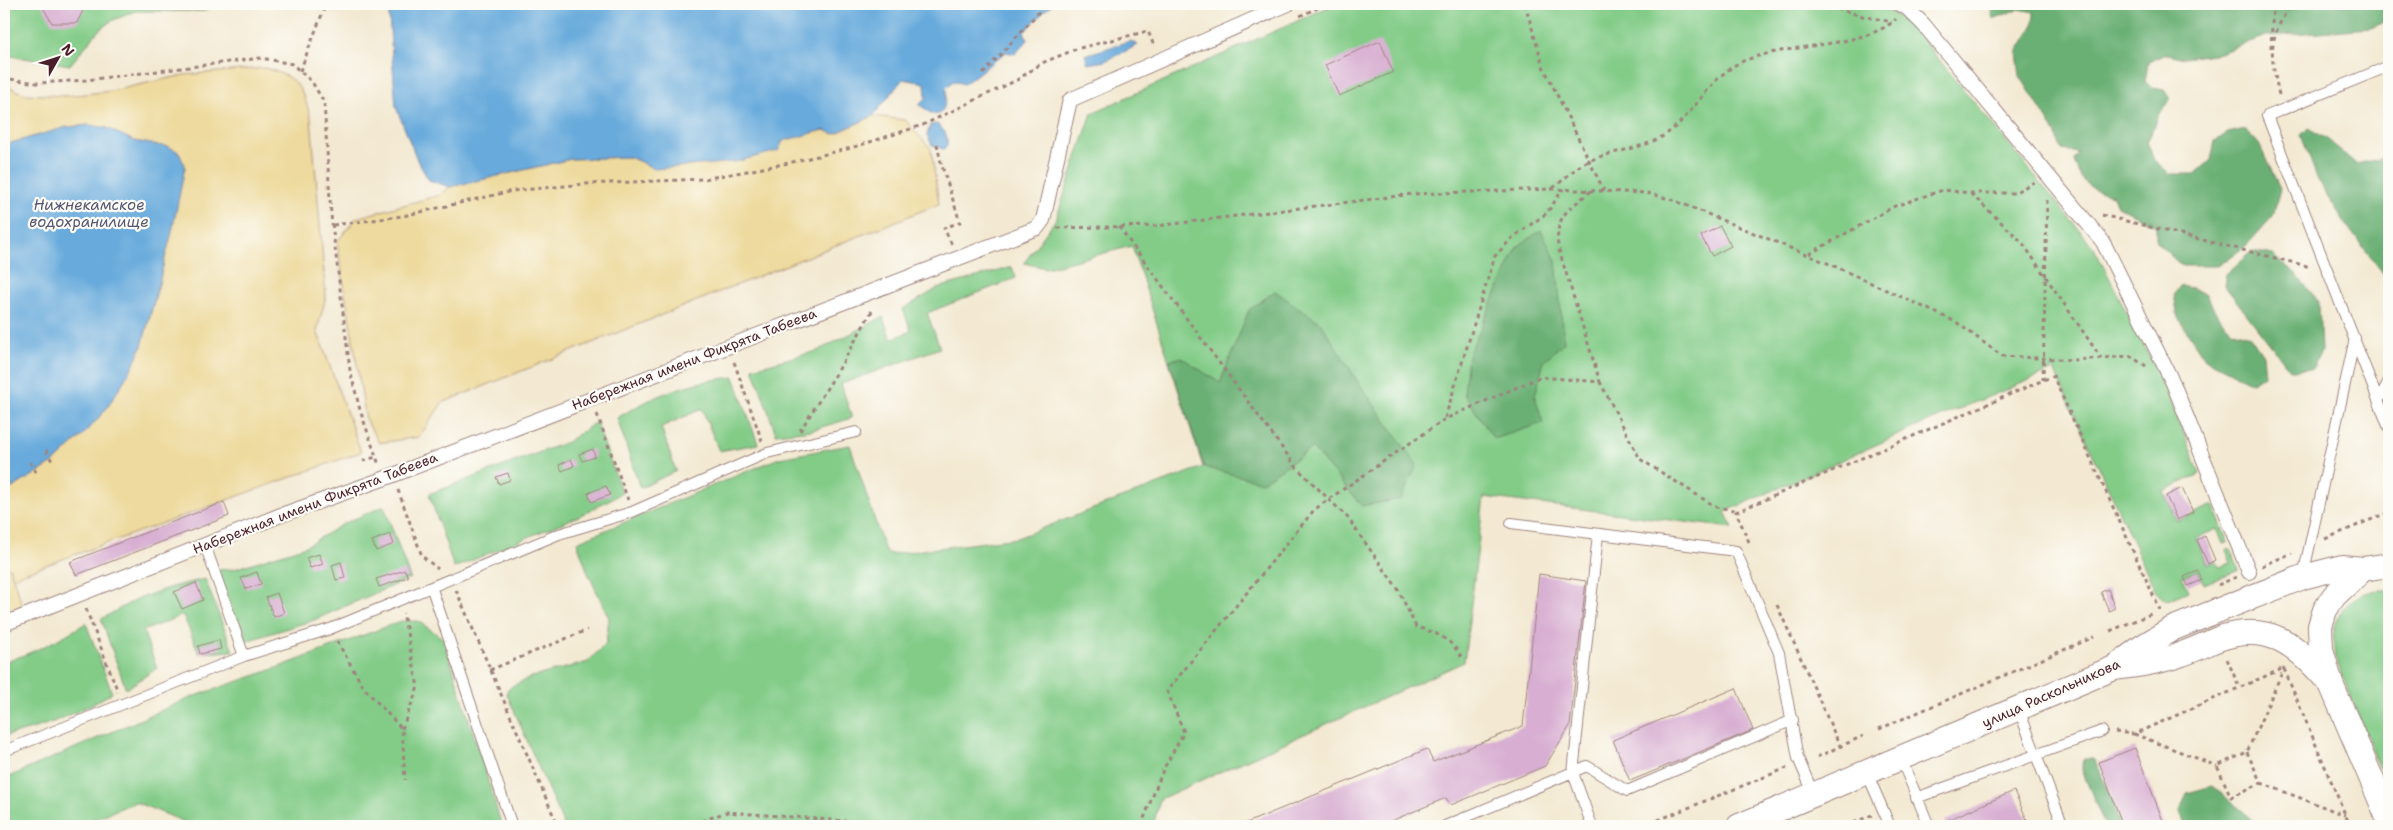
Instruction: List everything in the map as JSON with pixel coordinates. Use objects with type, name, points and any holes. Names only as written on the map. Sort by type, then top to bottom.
[{"type":"street","name":"Набережная имени Фикрята Табеева","points":[[4,624],[205,545],[388,477],[1037,228],[1043,220],[1070,100],[1288,4]]},
{"type":"street","points":[[1906,5],[2103,242],[2173,383],[2249,572]]},
{"type":"street","name":"улица Раскольникова","points":[[1739,826],[2114,668],[2142,647],[2172,629],[2303,578],[2342,567],[2363,569],[2389,565]]},
{"type":"street","points":[[2363,569],[2334,596],[2326,610],[2320,626],[2321,650],[2331,684],[2389,820]]},
{"type":"street","points":[[2114,668],[2148,664],[2183,654],[2219,639],[2255,632],[2274,636],[2292,644],[2308,658],[2331,684]]},
{"type":"lane","points":[[2389,66],[2267,116],[2389,428]]},
{"type":"lane","points":[[2303,578],[2355,337]]},
{"type":"lane","points":[[2379,399],[2389,381]]},
{"type":"lane","points":[[4,751],[244,656],[330,629],[432,589],[559,534],[632,512],[766,453],[856,432]]},
{"type":"lane","points":[[1511,523],[1736,551],[1779,652],[1793,720],[1798,758],[1814,795]]},
{"type":"lane","points":[[1592,826],[1573,773],[1598,534]]},
{"type":"lane","points":[[205,545],[244,656]]},
{"type":"lane","points":[[432,589],[512,826]]},
{"type":"lane","points":[[2018,710],[2037,754],[2063,826]]},
{"type":"lane","points":[[1445,826],[1587,766],[1627,791],[1793,720]]},
{"type":"lane","points":[[1916,798],[2102,731]]},
{"type":"lane","points":[[1900,759],[1929,826]]},
{"type":"lane","points":[[1867,773],[1890,826]]},
{"type":"path","points":[[300,71],[326,4]]},
{"type":"path","points":[[983,74],[1046,4]]},
{"type":"path","points":[[1525,4],[1543,66],[1604,191]]},
{"type":"path","points":[[1822,4],[1862,16],[1892,22]]},
{"type":"path","points":[[2273,4],[2271,57],[2283,110]]},
{"type":"path","points":[[2271,57],[2277,26],[2292,4]]},
{"type":"path","points":[[1552,189],[1588,161],[1658,139],[1689,113],[1717,80],[1738,64],[1767,55],[1874,33],[1892,22],[1906,5]]},
{"type":"path","points":[[333,225],[403,216],[512,191],[585,184],[704,179],[784,164],[852,148],[923,125],[1017,80],[1042,63],[1076,49],[1148,31],[1160,59]]},
{"type":"path","points":[[4,75],[10,79],[37,83],[86,80],[262,58],[292,64],[312,82],[324,102],[333,225],[350,370],[360,410],[376,457],[388,477],[422,556],[452,579],[558,826]]},
{"type":"path","points":[[937,144],[946,180],[960,222],[944,228]]},
{"type":"path","points":[[1808,255],[1895,206],[1943,190],[2014,194],[2048,174]]},
{"type":"path","points":[[2043,380],[2048,174]]},
{"type":"path","points":[[1056,228],[1156,226],[1413,194],[1552,189],[1647,193],[1673,200],[1808,255],[1956,322],[2002,356],[2076,360],[2130,356],[2173,383]]},
{"type":"path","points":[[1445,419],[1495,256],[1513,237],[1547,213],[1563,189]]},
{"type":"path","points":[[1591,190],[1565,212],[1557,230],[1558,247],[1600,382],[1640,459],[1716,507],[1734,510],[1752,548]]},
{"type":"path","points":[[1970,193],[2022,242],[2101,358]]},
{"type":"path","points":[[2075,208],[2329,272]]},
{"type":"path","points":[[1119,227],[1297,468],[1347,517],[1398,589],[1416,626],[1441,635],[1456,647],[1463,660]]},
{"type":"path","points":[[789,448],[839,369],[877,302]]},
{"type":"path","points":[[730,353],[766,453]]},
{"type":"path","points":[[1736,512],[2053,376],[2160,610]]},
{"type":"path","points":[[1141,826],[1163,770],[1184,732],[1168,691],[1314,510],[1445,419],[1540,377],[1600,382]]},
{"type":"path","points":[[592,398],[632,512]]},
{"type":"path","points":[[46,450],[53,464]]},
{"type":"path","points":[[363,461],[376,457]]},
{"type":"path","points":[[30,462],[37,474]]},
{"type":"path","points":[[2320,541],[2389,512]]},
{"type":"path","points":[[80,594],[122,704]]},
{"type":"path","points":[[401,600],[418,687],[402,729],[405,780]]},
{"type":"path","points":[[1776,602],[1840,746]]},
{"type":"path","points":[[330,629],[364,688],[402,729]]},
{"type":"path","points":[[490,670],[587,630]]},
{"type":"path","points":[[1879,729],[2094,637]]},
{"type":"path","points":[[2226,657],[2239,687]]},
{"type":"path","points":[[2134,734],[2284,668]]},
{"type":"path","points":[[2217,766],[2246,752],[2284,668]]},
{"type":"path","points":[[2284,668],[2350,826]]},
{"type":"path","points":[[2102,731],[2134,734],[2217,766],[2231,797],[2261,783]]},
{"type":"path","points":[[1817,756],[1863,736]]},
{"type":"path","points":[[2246,752],[2261,783],[2345,815]]},
{"type":"path","points":[[1643,826],[1792,766]]},
{"type":"path","points":[[1846,826],[1883,810]]},
{"type":"path","points":[[687,826],[727,812],[871,823],[882,826]]},
{"type":"green space","points":[[4,4],[214,4],[205,11],[136,11],[111,21],[99,30],[70,65],[4,55]]},
{"type":"green space","points":[[1335,4],[1875,4],[1901,18],[1918,34],[2094,248],[2164,385],[2200,474],[2163,491],[2177,521],[2213,505],[2228,543],[2223,544],[2217,529],[2196,538],[2207,564],[2216,561],[2219,567],[2231,563],[2226,550],[2230,548],[2239,570],[2204,584],[2198,570],[2182,577],[2188,591],[2166,601],[2156,592],[2054,370],[1932,420],[1725,512],[1733,528],[1484,497],[1464,662],[1160,799],[1153,826],[829,826],[781,823],[773,826],[564,826],[506,692],[512,686],[532,677],[588,662],[606,643],[609,618],[588,573],[577,542],[779,458],[850,445],[885,551],[891,554],[1017,538],[1203,467],[1132,246],[1046,268],[1024,263],[1056,219],[1092,113]]},
{"type":"green space","points":[[1990,4],[2389,4],[2389,20],[2371,28],[2266,36],[2220,53],[2184,58],[2167,54],[2148,62],[2145,82],[2153,88],[2164,90],[2170,99],[2158,115],[2147,142],[2154,160],[2170,174],[2195,174],[2211,160],[2215,141],[2228,133],[2245,129],[2259,144],[2280,189],[2273,216],[2247,245],[2218,266],[2182,266],[2156,242],[2156,226],[2117,206],[2113,195],[2098,191],[2087,184],[2076,168],[2074,160],[2078,153],[2062,150],[2053,129],[2020,76],[2017,52],[2033,26],[2034,12],[2019,9],[1993,19]]},
{"type":"green space","points":[[2308,128],[2327,139],[2356,164],[2389,157],[2389,281],[2350,230],[2319,183],[2301,135]]},
{"type":"green space","points":[[1541,230],[1556,260],[1564,342],[1544,361],[1535,396],[1543,423],[1494,439],[1464,394],[1468,356],[1517,247]]},
{"type":"green space","points":[[2252,251],[2273,255],[2295,273],[2319,302],[2321,352],[2312,369],[2290,370],[2224,285],[2226,274]]},
{"type":"green space","points":[[1012,267],[1016,278],[927,313],[940,348],[841,384],[852,418],[812,430],[776,434],[753,368],[817,351],[883,317],[891,339],[911,331],[903,309],[938,288]]},
{"type":"green space","points":[[2181,286],[2193,288],[2206,295],[2219,318],[2233,331],[2250,336],[2263,355],[2265,375],[2252,383],[2205,359],[2178,318],[2174,294]]},
{"type":"green space","points":[[1275,291],[1321,323],[1360,385],[1417,465],[1401,499],[1362,506],[1312,448],[1262,482],[1204,467],[1169,361],[1181,357],[1220,383],[1249,310]]},
{"type":"green space","points":[[734,377],[758,444],[719,451],[702,409],[661,427],[676,471],[640,488],[617,418],[645,402],[672,390],[701,382]]},
{"type":"green space","points":[[596,422],[622,493],[579,516],[454,568],[429,494],[567,442]]},
{"type":"green space","points":[[384,506],[410,578],[314,620],[243,642],[217,570],[234,569],[306,546],[343,524]]},
{"type":"green space","points":[[205,579],[233,651],[199,653],[183,615],[143,631],[157,668],[126,689],[101,619],[137,599],[171,587]]},
{"type":"green space","points":[[2378,590],[2389,590],[2389,791],[2335,657],[2334,645],[2336,622],[2340,613],[2355,598]]},
{"type":"green space","points":[[401,621],[418,621],[444,639],[502,826],[195,826],[135,802],[78,826],[4,826],[4,779],[192,697],[271,670]]},
{"type":"green space","points":[[86,623],[112,693],[60,719],[33,729],[4,736],[4,662],[46,645]]},
{"type":"green space","points":[[2084,759],[2093,759],[2098,766],[2121,826],[2105,826],[2082,770]]},
{"type":"green space","points":[[2212,786],[2250,817],[2256,826],[2185,826],[2180,811],[2187,793]]},
{"type":"sand","points":[[265,68],[285,76],[297,85],[311,118],[326,296],[317,331],[361,452],[13,577],[9,567],[23,607],[4,614],[4,493],[53,463],[86,432],[107,408],[133,366],[142,346],[159,284],[185,167],[146,143],[134,141],[107,128],[89,125],[67,127],[4,145],[4,85],[25,94],[67,96],[111,91],[184,75]]},
{"type":"sand","points":[[873,116],[905,120],[931,149],[939,204],[442,403],[419,437],[379,443],[366,420],[337,242],[356,218],[440,195],[450,187],[571,159],[630,157],[655,169],[824,130],[835,134]]},
{"type":"water","points":[[388,4],[1052,4],[1024,32],[1028,40],[1015,54],[1006,52],[964,84],[953,81],[946,88],[944,107],[939,114],[929,112],[919,105],[926,98],[925,83],[903,79],[873,116],[834,134],[824,130],[783,141],[778,151],[735,162],[655,169],[630,157],[571,159],[450,187],[429,180],[418,162],[396,107]]},
{"type":"water","points":[[1130,41],[1138,45],[1105,61],[1088,64],[1085,55]]},
{"type":"water","points":[[937,124],[944,131],[947,139],[947,146],[943,149],[932,145],[927,135],[930,125]]},
{"type":"water","name":"Нижнекамское водохранилище","points":[[89,125],[107,128],[134,141],[169,147],[179,152],[185,167],[172,232],[142,346],[133,366],[107,408],[86,432],[53,463],[4,493],[4,145],[67,127]]},
{"type":"building","points":[[41,4],[86,4],[77,23],[52,23]]},
{"type":"building","points":[[1380,41],[1393,72],[1339,96],[1325,65]]},
{"type":"building","points":[[1720,226],[1731,246],[1712,256],[1701,236]]},
{"type":"building","points":[[593,449],[595,457],[582,461],[579,454]]},
{"type":"building","points":[[571,459],[574,466],[562,471],[559,465]]},
{"type":"building","points":[[508,473],[510,480],[499,484],[496,477]]},
{"type":"building","points":[[606,486],[610,495],[591,502],[588,493]]},
{"type":"building","points":[[2182,488],[2193,512],[2177,520],[2166,496]]},
{"type":"building","points":[[224,502],[229,516],[76,575],[70,562]]},
{"type":"building","points":[[390,534],[394,544],[376,551],[372,541]]},
{"type":"building","points":[[2205,536],[2215,560],[2208,564],[2197,540]]},
{"type":"building","points":[[319,554],[323,564],[310,568],[306,558]]},
{"type":"building","points":[[341,562],[345,578],[336,580],[332,565]]},
{"type":"building","points":[[405,570],[408,577],[379,587],[376,579]]},
{"type":"building","points":[[2198,571],[2202,580],[2188,586],[2184,577]]},
{"type":"building","points":[[257,572],[261,584],[246,589],[241,578]]},
{"type":"building","points":[[1539,574],[1586,581],[1570,726],[1545,766],[1451,805],[1446,798],[1379,826],[1239,826],[1427,749],[1433,762],[1523,726]]},
{"type":"building","points":[[196,583],[203,600],[182,609],[174,592]]},
{"type":"building","points":[[2108,589],[2115,608],[2109,611],[2101,592]]},
{"type":"building","points":[[277,593],[284,613],[274,617],[266,597]]},
{"type":"building","points":[[219,640],[221,649],[200,654],[198,646]]},
{"type":"building","points":[[1736,688],[1753,730],[1630,781],[1613,740]]},
{"type":"building","points":[[2135,748],[2165,826],[2123,826],[2099,762]]},
{"type":"building","points":[[2014,791],[2030,826],[1948,826],[1945,821]]}]
